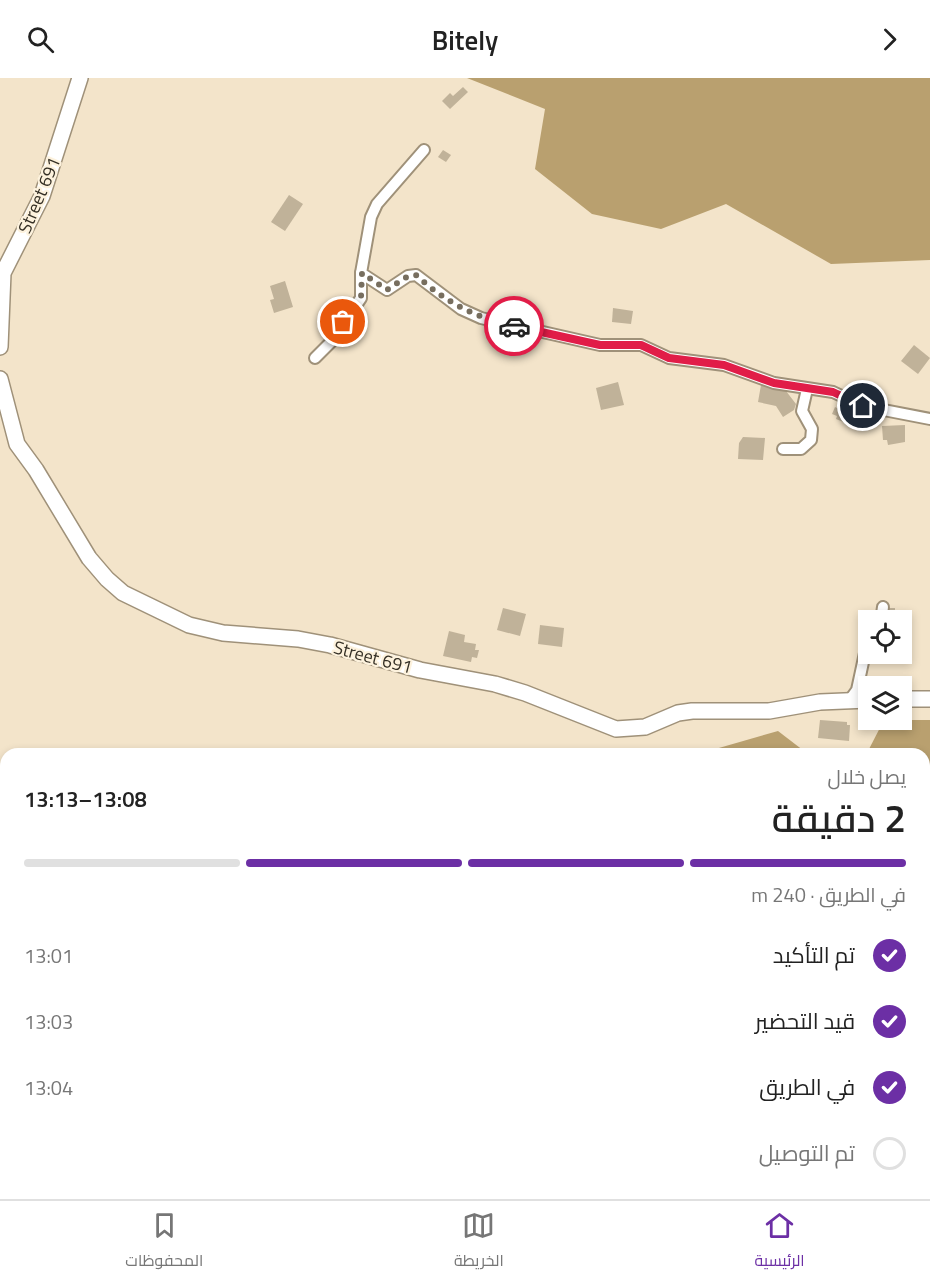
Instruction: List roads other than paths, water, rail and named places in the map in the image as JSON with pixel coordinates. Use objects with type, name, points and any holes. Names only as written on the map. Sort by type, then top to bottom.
[{"type":"main road","name":"Street 691","points":[[0,347],[3,273],[42,196],[80,78]]},
{"type":"main road","name":"Street 691","points":[[0,379],[17,444],[36,470],[89,558],[123,593],[189,625],[223,633],[298,639],[330,645],[420,670],[495,684],[525,693],[616,729],[645,726],[678,713],[692,711],[769,711],[820,702],[858,700]]},
{"type":"main road","points":[[912,699],[930,699]]},
{"type":"street","points":[[315,358],[332,341],[361,298],[362,273],[371,217],[377,204],[424,150]]},
{"type":"street","points":[[362,273],[387,290],[408,276],[416,275],[461,309],[481,318],[600,345],[641,345],[669,358],[724,365],[774,383],[833,392],[863,406],[930,419]]},
{"type":"street","points":[[783,449],[801,449],[812,440],[812,429],[802,411],[807,389]]},
{"type":"street","points":[[849,700],[857,690],[863,664]]}]
